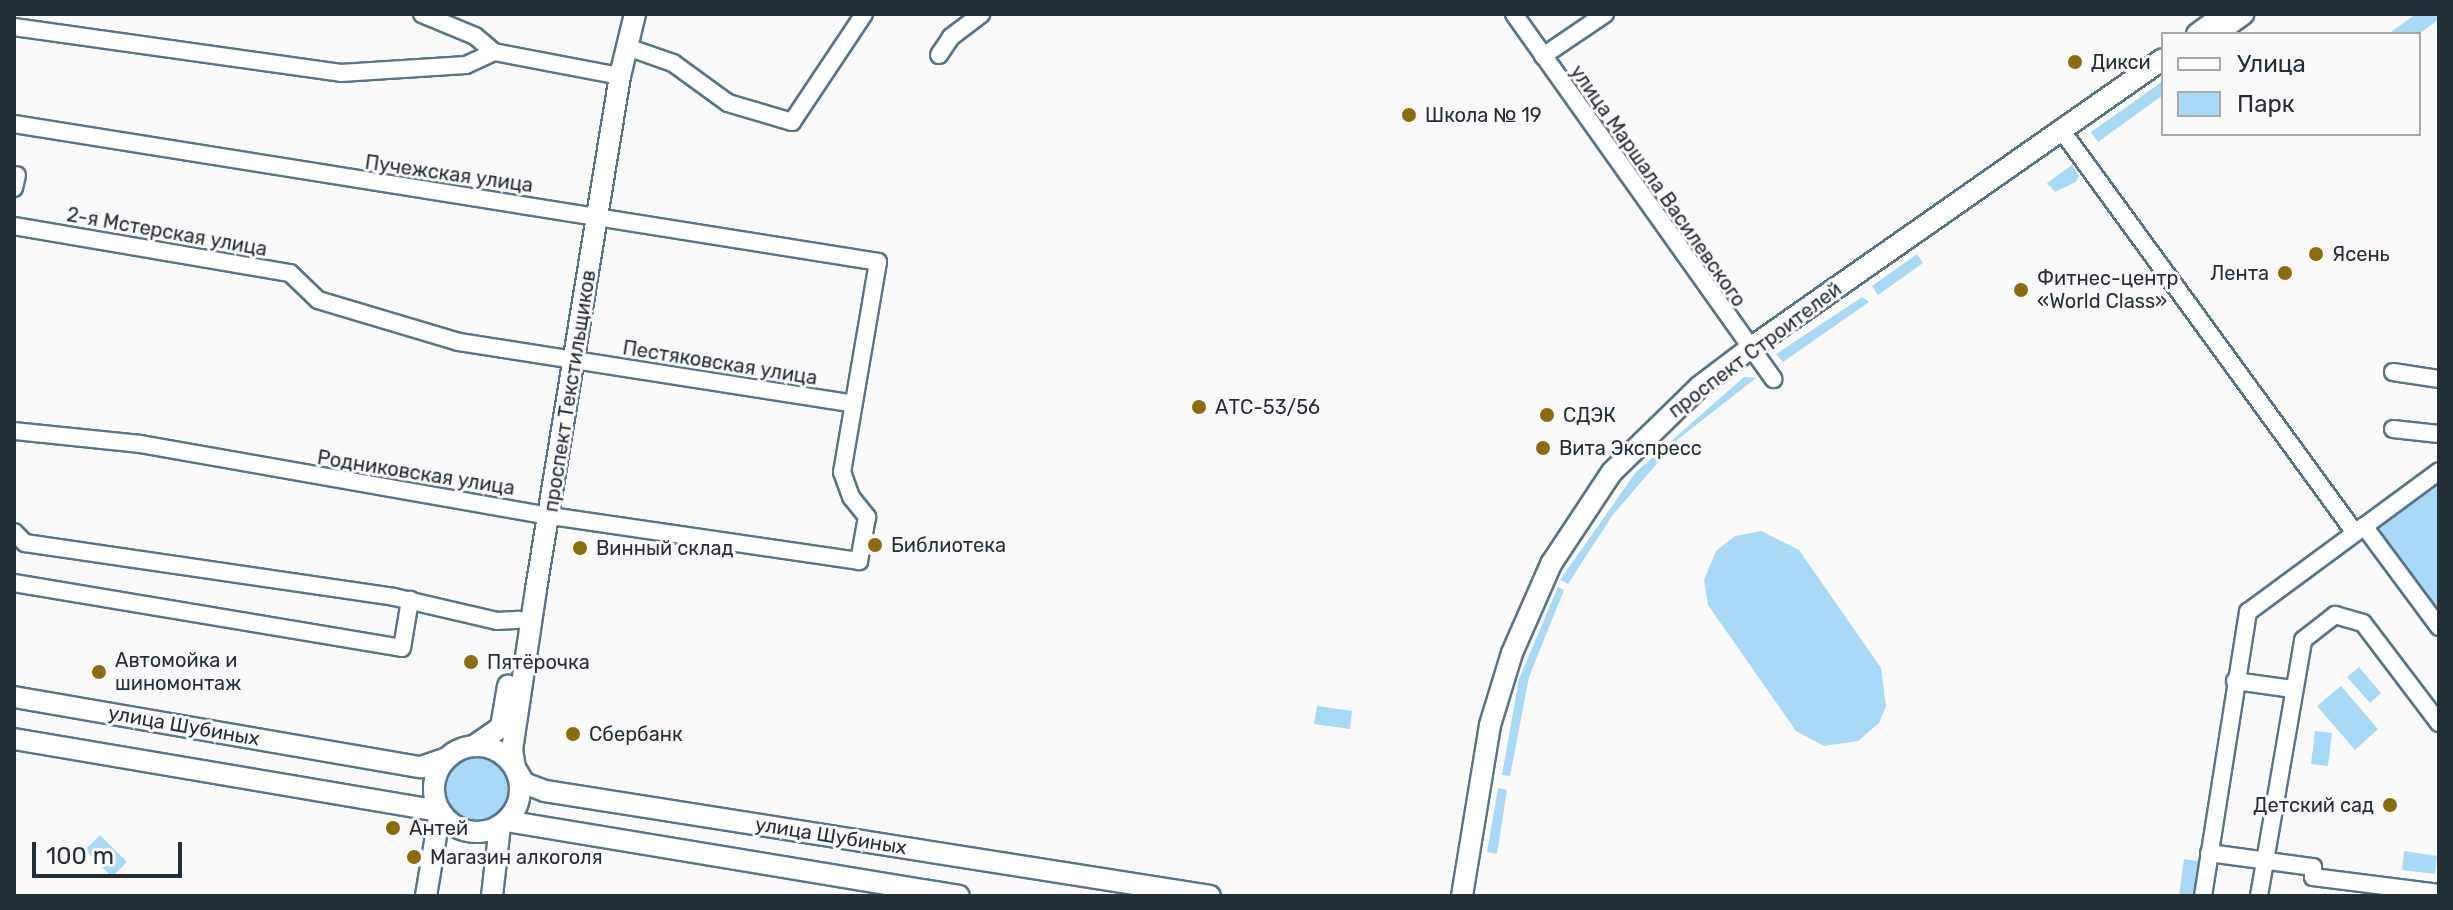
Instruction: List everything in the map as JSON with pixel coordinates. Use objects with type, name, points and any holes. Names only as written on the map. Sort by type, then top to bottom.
[{"type":"main road","name":"проспект Текстильщиков","points":[[516,770],[513,736],[543,515],[623,14]]},
{"type":"main road","name":"проспект Текстильщиков","points":[[614,76],[627,47],[635,14]]},
{"type":"main road","points":[[2200,32],[2225,14]]},
{"type":"main road","points":[[2219,32],[2244,14]]},
{"type":"main road","name":"проспект Строителей","points":[[2066,136],[2161,61]]},
{"type":"main road","name":"проспект Строителей","points":[[1462,896],[1493,714],[1512,653],[1551,564],[1612,472],[1645,436],[1752,354],[2161,73]]},
{"type":"main road","name":"проспект Строителей","points":[[1473,896],[1511,686],[1556,577],[1614,489],[1653,444],[1752,354]]},
{"type":"main road","name":"проспект Текстильщиков","points":[[474,746],[501,727],[519,620],[543,515]]},
{"type":"main road","name":"улица Шубиных","points":[[14,697],[416,766],[447,758]]},
{"type":"main road","name":"улица Шубиных","points":[[14,739],[440,811]]},
{"type":"main road","points":[[426,896],[440,811],[434,786],[447,758],[474,746],[494,750],[516,770],[520,794],[503,824],[492,896]]},
{"type":"main road","name":"улица Шубиных","points":[[516,770],[524,783],[545,791],[1153,892],[1210,896]]},
{"type":"main road","points":[[440,811],[470,832],[503,824]]},
{"type":"main road","name":"улица Шубиных","points":[[503,824],[959,896]]},
{"type":"street","points":[[422,14],[475,36],[494,52],[614,76]]},
{"type":"street","points":[[627,47],[673,63],[728,103],[792,122],[864,14]]},
{"type":"street","points":[[939,55],[951,37],[981,14]]},
{"type":"street","name":"улица Маршала Василевского","points":[[1514,14],[1752,354],[1773,379]]},
{"type":"street","points":[[1543,56],[1605,14]]},
{"type":"street","points":[[14,27],[341,73],[466,65],[494,52]]},
{"type":"street","name":"Пучежская улица","points":[[14,124],[878,262],[853,404]]},
{"type":"street","points":[[2066,136],[2360,530],[2439,627]]},
{"type":"street","name":"2-я Мстерская улица","points":[[14,226],[290,273],[305,290]]},
{"type":"street","name":"Пестяковская улица","points":[[305,290],[334,305],[459,342],[853,404]]},
{"type":"street","points":[[2393,372],[2439,379]]},
{"type":"street","name":"Родниковская улица","points":[[14,431],[140,444],[543,515],[859,561],[867,517],[851,497],[842,472],[853,404]]},
{"type":"street","points":[[2393,429],[2439,434]]},
{"type":"street","points":[[2203,896],[2248,612],[2439,471]]},
{"type":"street","points":[[14,532],[25,543],[410,600],[497,621],[519,620]]},
{"type":"street","points":[[14,583],[402,648],[410,600]]},
{"type":"street","points":[[2259,896],[2303,640],[2335,615],[2363,623],[2439,723]]},
{"type":"street","points":[[2235,681],[2293,689]]},
{"type":"street","points":[[2209,853],[2313,867],[2313,877],[2439,893]]},
{"type":"green space","points":[[2416,14],[2439,14],[2439,19],[2421,32],[2391,32]]},
{"type":"green space","points":[[2161,82],[2161,96],[2098,142],[2091,132]]},
{"type":"green space","points":[[2072,165],[2079,176],[2076,182],[2055,192],[2047,183]]},
{"type":"green space","points":[[1917,254],[1923,263],[1878,295],[1872,286]]},
{"type":"green space","points":[[1862,297],[1869,302],[1783,362],[1776,354]]},
{"type":"green space","points":[[1744,377],[1756,378],[1677,440],[1612,516],[1568,584],[1560,580],[1636,472]]},
{"type":"green space","points":[[2439,473],[2439,624],[2367,527]]},
{"type":"green space","points":[[1761,531],[1799,550],[1881,668],[1886,706],[1879,723],[1858,741],[1824,746],[1796,731],[1708,605],[1704,580],[1716,551],[1735,536]]},
{"type":"green space","points":[[1558,587],[1564,590],[1529,677],[1510,776],[1502,775],[1519,679]]},
{"type":"green space","points":[[2359,667],[2381,693],[2370,703],[2347,677]]},
{"type":"green space","points":[[2341,686],[2378,729],[2355,750],[2317,706]]},
{"type":"green space","points":[[1317,706],[1352,711],[1350,729],[1314,724]]},
{"type":"green space","points":[[2315,731],[2332,733],[2328,766],[2311,764]]},
{"type":"green space","points":[[478,755],[497,761],[507,771],[513,790],[507,809],[497,819],[478,825],[459,819],[449,809],[443,790],[449,771],[459,761]]},
{"type":"green space","points":[[1498,788],[1507,790],[1497,854],[1487,852]]},
{"type":"green space","points":[[100,835],[127,862],[112,877],[85,850]]},
{"type":"green space","points":[[2404,851],[2437,856],[2435,874],[2402,870]]},
{"type":"green space","points":[[2184,859],[2203,862],[2198,896],[2179,896]]},
{"type":"place","name":"Дикси","points":[[2075,62]]},
{"type":"place","name":"Школа № 19","points":[[1409,115]]},
{"type":"place","name":"Ясень","points":[[2316,254]]},
{"type":"place","name":"Лента","points":[[2285,273]]},
{"type":"place","name":"Фитнес-центр «World Class»","points":[[2021,290]]},
{"type":"place","name":"АТС-53/56","points":[[1199,407]]},
{"type":"place","name":"СДЭК","points":[[1547,415]]},
{"type":"place","name":"Вита Экспресс","points":[[1543,448]]},
{"type":"place","name":"Библиотека","points":[[875,545]]},
{"type":"place","name":"Винный склад","points":[[580,548]]},
{"type":"place","name":"Пятёрочка","points":[[471,662]]},
{"type":"place","name":"Автомойка и шиномонтаж","points":[[99,672]]},
{"type":"place","name":"Сбербанк","points":[[573,734]]},
{"type":"place","name":"Детский сад","points":[[2390,805]]},
{"type":"place","name":"Антей","points":[[393,828]]},
{"type":"place","name":"Магазин алкоголя","points":[[414,857]]}]
